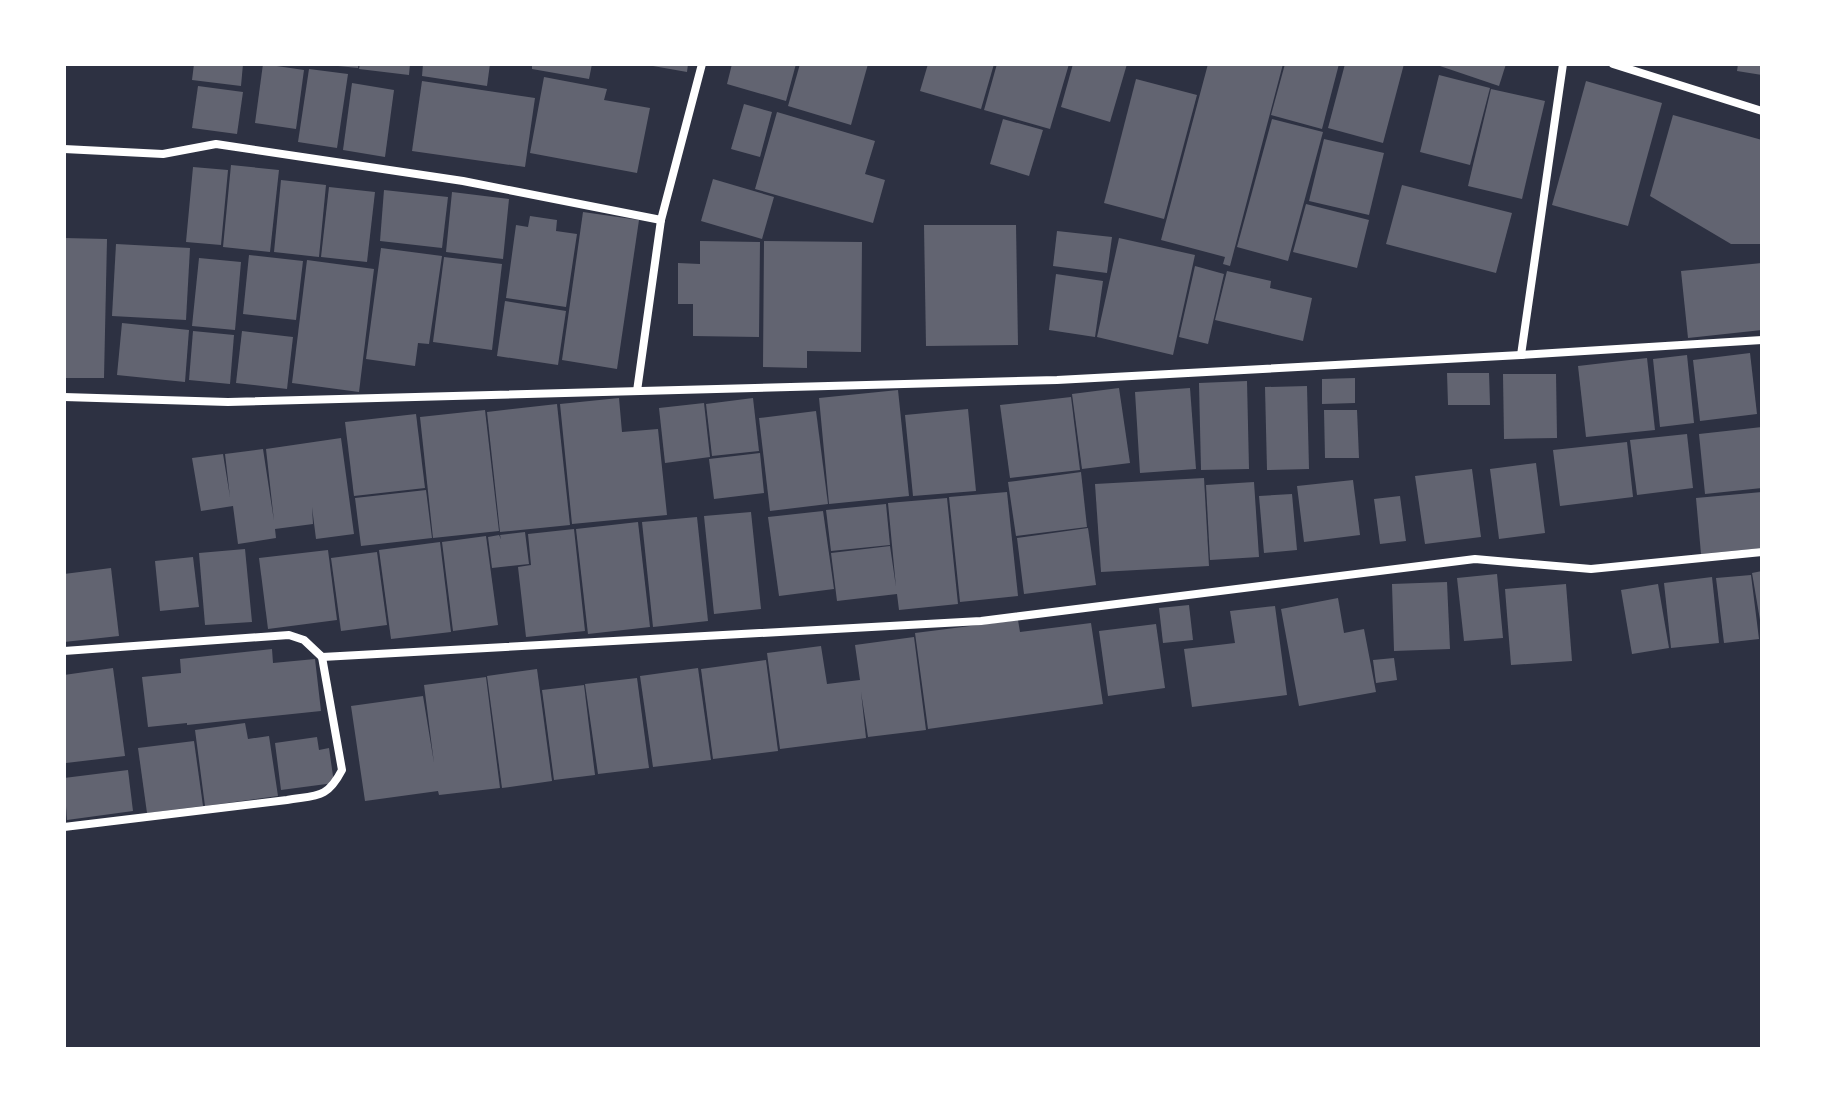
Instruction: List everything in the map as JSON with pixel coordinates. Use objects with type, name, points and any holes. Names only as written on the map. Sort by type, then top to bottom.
[{"type":"street","points":[[637,391],[661,220],[702,64]]},
{"type":"street","points":[[1521,355],[1563,64]]},
{"type":"street","points":[[1613,64],[1762,111]]},
{"type":"street","points":[[64,149],[163,154],[216,144],[463,181],[661,220]]},
{"type":"street","points":[[64,397],[228,402],[1057,380],[1762,340]]},
{"type":"street","points":[[322,657],[981,621],[1475,559],[1591,569],[1762,552]]},
{"type":"street","points":[[64,651],[289,635],[304,640],[322,657],[342,770],[334,786],[322,794],[64,827]]},
{"type":"building","points":[[194,64],[243,64],[241,86],[192,80]]},
{"type":"building","points":[[263,64],[304,70],[296,129],[255,123]]},
{"type":"building","points":[[358,64],[358,68],[338,66]]},
{"type":"building","points":[[360,64],[410,64],[409,75],[359,69]]},
{"type":"building","points":[[423,64],[490,64],[487,86],[422,76]]},
{"type":"building","points":[[532,64],[592,64],[589,79],[532,69]]},
{"type":"building","points":[[653,64],[688,64],[687,72]]},
{"type":"building","points":[[732,64],[796,64],[786,101],[727,84]]},
{"type":"building","points":[[800,64],[868,64],[851,125],[788,106]]},
{"type":"building","points":[[928,64],[994,64],[981,109],[920,91]]},
{"type":"building","points":[[997,64],[1069,64],[1050,129],[984,110]]},
{"type":"building","points":[[1073,64],[1127,64],[1110,122],[1061,107]]},
{"type":"building","points":[[1208,64],[1283,64],[1230,266],[1223,264],[1225,257],[1161,240]]},
{"type":"building","points":[[1285,64],[1339,64],[1322,129],[1271,115]]},
{"type":"building","points":[[1345,64],[1404,64],[1383,143],[1328,128]]},
{"type":"building","points":[[1434,64],[1506,64],[1499,86]]},
{"type":"building","points":[[1738,64],[1762,64],[1762,75],[1737,71]]},
{"type":"building","points":[[309,69],[348,74],[337,148],[298,142]]},
{"type":"building","points":[[1439,75],[1490,88],[1470,165],[1420,152]]},
{"type":"building","points":[[544,77],[607,89],[604,100],[650,108],[637,173],[530,153]]},
{"type":"building","points":[[1136,79],[1197,95],[1164,219],[1104,203]]},
{"type":"building","points":[[422,81],[535,98],[525,167],[412,151]]},
{"type":"building","points":[[1586,81],[1662,103],[1628,226],[1552,205]]},
{"type":"building","points":[[352,83],[394,90],[385,157],[343,150]]},
{"type":"building","points":[[198,86],[243,92],[237,134],[192,128]]},
{"type":"building","points":[[1491,89],[1545,101],[1522,199],[1468,186]]},
{"type":"building","points":[[744,104],[772,112],[760,157],[731,149]]},
{"type":"building","points":[[777,112],[875,141],[865,174],[885,180],[873,223],[755,189]]},
{"type":"building","points":[[1673,115],[1762,140],[1762,244],[1731,244],[1650,196]]},
{"type":"building","points":[[1003,119],[1043,130],[1029,176],[990,164]]},
{"type":"building","points":[[1272,119],[1323,132],[1288,261],[1237,247]]},
{"type":"building","points":[[1324,139],[1384,153],[1369,215],[1309,201]]},
{"type":"building","points":[[231,165],[279,170],[270,252],[223,247]]},
{"type":"building","points":[[193,167],[228,170],[221,245],[186,242]]},
{"type":"building","points":[[713,179],[774,197],[762,239],[701,221]]},
{"type":"building","points":[[281,180],[326,185],[319,257],[274,252]]},
{"type":"building","points":[[1402,185],[1512,213],[1496,273],[1386,244]]},
{"type":"building","points":[[329,187],[375,192],[367,262],[321,257]]},
{"type":"building","points":[[384,190],[448,197],[442,248],[380,241]]},
{"type":"building","points":[[452,192],[509,199],[503,259],[446,252]]},
{"type":"building","points":[[1306,204],[1369,220],[1357,268],[1293,252]]},
{"type":"building","points":[[583,212],[639,220],[617,369],[562,360]]},
{"type":"building","points":[[530,216],[557,220],[556,231],[577,234],[566,307],[506,298],[516,225],[528,227]]},
{"type":"building","points":[[924,225],[1016,225],[1018,345],[926,346]]},
{"type":"building","points":[[1057,231],[1112,237],[1107,273],[1053,266]]},
{"type":"building","points":[[64,238],[107,239],[104,378],[64,378]]},
{"type":"building","points":[[1119,238],[1195,255],[1173,355],[1097,337]]},
{"type":"building","points":[[700,241],[760,242],[759,337],[693,336],[693,304],[678,304],[678,263],[700,264]]},
{"type":"building","points":[[764,241],[862,242],[861,352],[807,351],[807,368],[763,367]]},
{"type":"building","points":[[116,244],[190,248],[186,320],[112,316]]},
{"type":"building","points":[[381,248],[442,256],[429,344],[418,343],[415,366],[366,359]]},
{"type":"building","points":[[249,255],[303,261],[296,320],[243,314]]},
{"type":"building","points":[[444,257],[502,264],[492,350],[433,342]]},
{"type":"building","points":[[199,258],[241,262],[235,330],[192,326]]},
{"type":"building","points":[[307,260],[374,269],[359,392],[292,383]]},
{"type":"building","points":[[1762,263],[1762,330],[1688,338],[1681,271]]},
{"type":"building","points":[[1195,266],[1224,274],[1208,344],[1179,337]]},
{"type":"building","points":[[1227,271],[1271,281],[1270,288],[1312,298],[1303,341],[1215,320]]},
{"type":"building","points":[[1056,274],[1103,281],[1095,337],[1049,330]]},
{"type":"building","points":[[505,301],[566,311],[558,365],[497,356]]},
{"type":"building","points":[[122,323],[189,330],[185,382],[117,375]]},
{"type":"building","points":[[193,331],[234,335],[230,384],[189,380]]},
{"type":"building","points":[[242,331],[293,337],[287,389],[236,383]]},
{"type":"building","points":[[1750,353],[1757,414],[1700,421],[1693,360]]},
{"type":"building","points":[[1687,355],[1694,423],[1660,427],[1653,359]]},
{"type":"building","points":[[1647,358],[1655,430],[1586,437],[1578,366]]},
{"type":"building","points":[[1447,373],[1489,373],[1490,405],[1448,405]]},
{"type":"building","points":[[1503,374],[1556,374],[1557,438],[1504,439]]},
{"type":"building","points":[[1355,378],[1355,403],[1322,404],[1322,379]]},
{"type":"building","points":[[1247,381],[1249,469],[1201,470],[1199,383]]},
{"type":"building","points":[[1307,386],[1309,469],[1267,470],[1265,387]]},
{"type":"building","points":[[1119,388],[1130,463],[1082,469],[1072,394]]},
{"type":"building","points":[[1190,388],[1196,469],[1140,473],[1135,392]]},
{"type":"building","points":[[898,390],[909,496],[829,504],[819,398]]},
{"type":"building","points":[[1071,397],[1080,470],[1010,478],[1000,405]]},
{"type":"building","points":[[619,398],[622,432],[658,429],[667,515],[572,524],[560,404]]},
{"type":"building","points":[[753,398],[759,451],[712,456],[706,404]]},
{"type":"building","points":[[704,403],[710,457],[665,463],[659,408]]},
{"type":"building","points":[[557,404],[570,525],[500,532],[487,412]]},
{"type":"building","points":[[968,409],[976,491],[913,496],[905,415]]},
{"type":"building","points":[[485,410],[499,531],[433,538],[420,417]]},
{"type":"building","points":[[1324,410],[1357,410],[1359,458],[1325,458]]},
{"type":"building","points":[[816,411],[828,504],[770,511],[759,418]]},
{"type":"building","points":[[416,414],[425,488],[354,496],[345,422]]},
{"type":"building","points":[[1762,427],[1762,488],[1705,494],[1699,434]]},
{"type":"building","points":[[1687,434],[1693,488],[1637,495],[1630,440]]},
{"type":"building","points":[[341,438],[354,534],[316,539],[312,507],[313,524],[275,529],[276,538],[238,544],[233,506],[201,511],[192,458],[223,454],[230,497],[225,454],[263,449],[274,521],[266,449]]},
{"type":"building","points":[[1627,442],[1633,497],[1560,506],[1553,450]]},
{"type":"building","points":[[760,453],[764,493],[714,499],[709,459]]},
{"type":"building","points":[[1536,463],[1545,533],[1499,539],[1490,469]]},
{"type":"building","points":[[1472,469],[1481,537],[1425,544],[1415,476]]},
{"type":"building","points":[[1081,472],[1087,527],[1016,536],[1008,482]]},
{"type":"building","points":[[1204,478],[1209,566],[1101,572],[1095,484]]},
{"type":"building","points":[[1353,480],[1360,535],[1304,542],[1297,486]]},
{"type":"building","points":[[1254,482],[1259,557],[1210,560],[1206,485]]},
{"type":"building","points":[[426,490],[432,538],[361,546],[355,498]]},
{"type":"building","points":[[1007,492],[1018,596],[960,602],[949,497]]},
{"type":"building","points":[[1762,492],[1762,548],[1701,554],[1696,498]]},
{"type":"building","points":[[1292,494],[1297,550],[1264,553],[1259,496]]},
{"type":"building","points":[[1400,496],[1406,541],[1380,544],[1374,499]]},
{"type":"building","points":[[947,498],[958,604],[899,610],[897,594],[837,601],[831,553],[890,546],[896,587],[888,503]]},
{"type":"building","points":[[886,504],[890,545],[831,551],[826,510]]},
{"type":"building","points":[[823,511],[834,589],[779,596],[768,517]]},
{"type":"building","points":[[751,512],[761,609],[714,614],[704,516]]},
{"type":"building","points":[[697,517],[708,621],[653,627],[642,522]]},
{"type":"building","points":[[638,522],[650,627],[588,634],[576,529]]},
{"type":"building","points":[[1088,528],[1096,585],[1024,594],[1017,538]]},
{"type":"building","points":[[574,529],[585,631],[526,637],[518,567],[531,565],[528,534]]},
{"type":"building","points":[[525,532],[529,564],[492,568],[488,537],[499,535],[501,539],[500,535]]},
{"type":"building","points":[[486,536],[498,625],[453,631],[442,542]]},
{"type":"building","points":[[440,542],[451,632],[391,639],[379,550]]},
{"type":"building","points":[[245,549],[252,622],[205,625],[199,553]]},
{"type":"building","points":[[328,550],[337,620],[268,629],[259,558]]},
{"type":"building","points":[[377,552],[387,625],[341,631],[331,558]]},
{"type":"building","points":[[193,557],[199,607],[160,611],[155,561]]},
{"type":"building","points":[[111,568],[119,636],[64,642],[64,574]]},
{"type":"building","points":[[1762,571],[1762,620],[1760,620],[1752,573]]},
{"type":"building","points":[[1497,574],[1503,638],[1464,641],[1457,578]]},
{"type":"building","points":[[1751,575],[1759,639],[1724,643],[1716,578]]},
{"type":"building","points":[[1712,577],[1719,643],[1671,648],[1664,583]]},
{"type":"building","points":[[1447,582],[1450,649],[1394,651],[1392,584]]},
{"type":"building","points":[[1566,584],[1572,661],[1511,665],[1505,589]]},
{"type":"building","points":[[1658,584],[1669,648],[1632,654],[1621,590]]},
{"type":"building","points":[[1338,598],[1344,633],[1364,629],[1376,692],[1299,706],[1281,609]]},
{"type":"building","points":[[1189,605],[1193,640],[1163,643],[1159,608]]},
{"type":"building","points":[[1275,606],[1287,695],[1192,707],[1184,649],[1235,643],[1230,611]]},
{"type":"building","points":[[1018,620],[1020,632],[1091,623],[1103,704],[928,729],[915,633]]},
{"type":"building","points":[[1156,624],[1165,688],[1108,696],[1099,631]]},
{"type":"building","points":[[914,637],[926,730],[868,737],[861,692],[866,738],[780,749],[767,653],[821,646],[827,684],[860,680],[855,645]]},
{"type":"building","points":[[272,649],[273,663],[315,659],[321,711],[148,727],[142,677],[181,673],[180,659]]},
{"type":"building","points":[[1394,658],[1397,680],[1376,683],[1373,660]]},
{"type":"building","points":[[766,660],[778,751],[713,759],[701,669]]},
{"type":"building","points":[[113,668],[125,756],[66,763],[64,675]]},
{"type":"building","points":[[698,668],[711,760],[653,767],[640,676]]},
{"type":"building","points":[[537,669],[552,781],[502,788],[487,676]]},
{"type":"building","points":[[486,677],[500,788],[439,795],[438,791],[365,801],[351,706],[423,696],[434,763],[424,685]]},
{"type":"building","points":[[637,678],[649,768],[598,774],[585,684]]},
{"type":"building","points":[[584,685],[595,775],[554,780],[542,690]]},
{"type":"building","points":[[245,723],[248,739],[269,736],[278,796],[205,806],[195,730]]},
{"type":"building","points":[[317,737],[319,750],[329,748],[334,783],[281,790],[275,743]]},
{"type":"building","points":[[194,741],[203,806],[147,813],[138,748]]},
{"type":"building","points":[[128,770],[133,811],[67,820],[64,778]]}]
